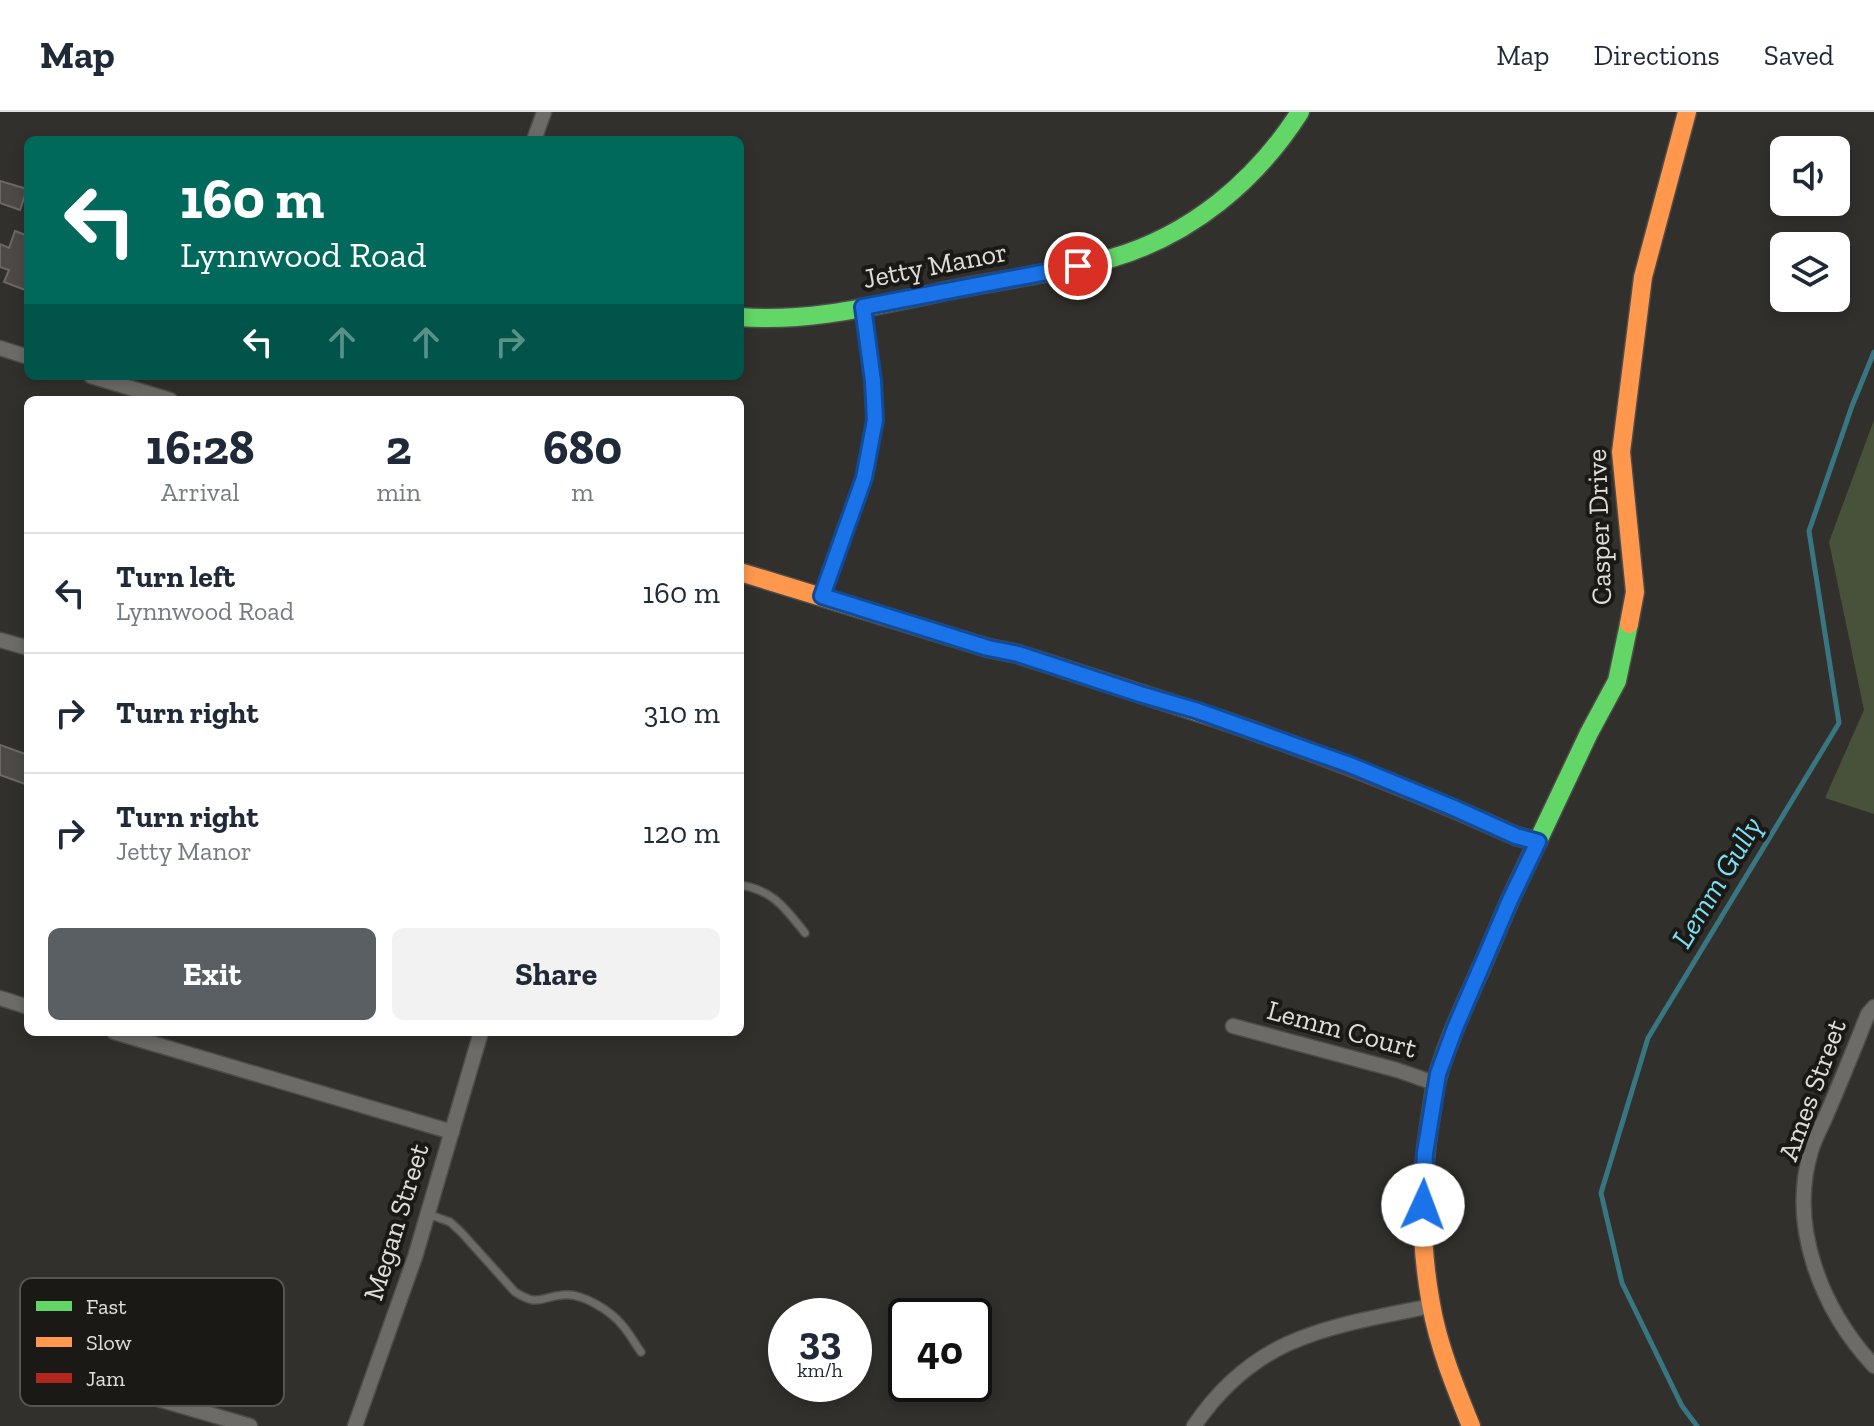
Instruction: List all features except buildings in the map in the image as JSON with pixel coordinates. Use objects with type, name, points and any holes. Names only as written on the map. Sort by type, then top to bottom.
[{"type":"street","points":[[535,136],[544,112]]},
{"type":"street","name":"Jetty Manor","points":[[744,318],[763,320],[811,317],[1078,266],[1133,251],[1176,231],[1215,206],[1255,173],[1288,133],[1300,112]]},
{"type":"street","name":"Casper Drive","points":[[1471,1426],[1452,1380],[1431,1306],[1424,1247],[1425,1153],[1437,1084],[1455,1028],[1510,900],[1618,677],[1635,592],[1621,452],[1643,277],[1687,112]]},
{"type":"street","points":[[822,596],[864,478],[875,420],[863,307]]},
{"type":"street","points":[[0,348],[24,356]]},
{"type":"street","points":[[104,380],[157,396]]},
{"type":"street","points":[[744,573],[1198,711],[1350,765],[1516,836],[1538,842]]},
{"type":"street","points":[[1,642],[24,647]]},
{"type":"street","points":[[0,998],[24,1006]]},
{"type":"street","name":"Ames Street","points":[[1874,1007],[1868,1014],[1811,1151],[1804,1210],[1813,1266],[1826,1298],[1844,1328],[1874,1366]]},
{"type":"street","name":"Lemm Court","points":[[1233,1026],[1397,1070],[1437,1084]]},
{"type":"street","points":[[128,1036],[452,1132]]},
{"type":"street","name":"Megan Street","points":[[355,1426],[415,1257],[480,1036]]},
{"type":"street","points":[[1194,1426],[1209,1403],[1250,1365],[1276,1348],[1335,1326],[1431,1306]]},
{"type":"street","points":[[182,1406],[250,1426]]},
{"type":"lane","points":[[744,886],[762,890],[771,896],[805,933]]},
{"type":"lane","points":[[428,1214],[450,1222],[515,1292],[536,1301],[561,1295],[589,1302],[624,1326],[641,1352]]},
{"type":"green space","points":[[1874,420],[1874,814],[1825,798],[1864,710],[1829,542]]},
{"type":"waterway","name":"Lemm Gully","points":[[1697,1426],[1682,1406],[1622,1283],[1601,1193],[1648,1038],[1839,723],[1809,531],[1874,352]]},
{"type":"traffic: fast","points":[[744,317],[793,317],[846,311],[1072,268],[1141,248],[1195,220],[1219,202],[1263,161],[1300,112]]},
{"type":"traffic: fast","points":[[1485,959],[1589,733],[1617,681],[1629,624]]},
{"type":"traffic: slow","points":[[1629,624],[1635,592],[1621,452],[1643,277],[1687,112]]},
{"type":"traffic: slow","points":[[744,573],[988,648],[1018,654],[1225,721]]},
{"type":"traffic: slow","points":[[1471,1426],[1434,1319],[1423,1236],[1423,1189],[1437,1078],[1454,1029],[1485,959]]},
{"type":"traffic: jam","points":[[1225,721],[1336,761],[1516,836],[1538,842]]},
{"type":"route","points":[[1078,266],[863,307],[875,420],[864,478],[822,596],[1198,711],[1350,765],[1516,836],[1538,842],[1510,900],[1438,1074],[1425,1153],[1423,1205]]}]
